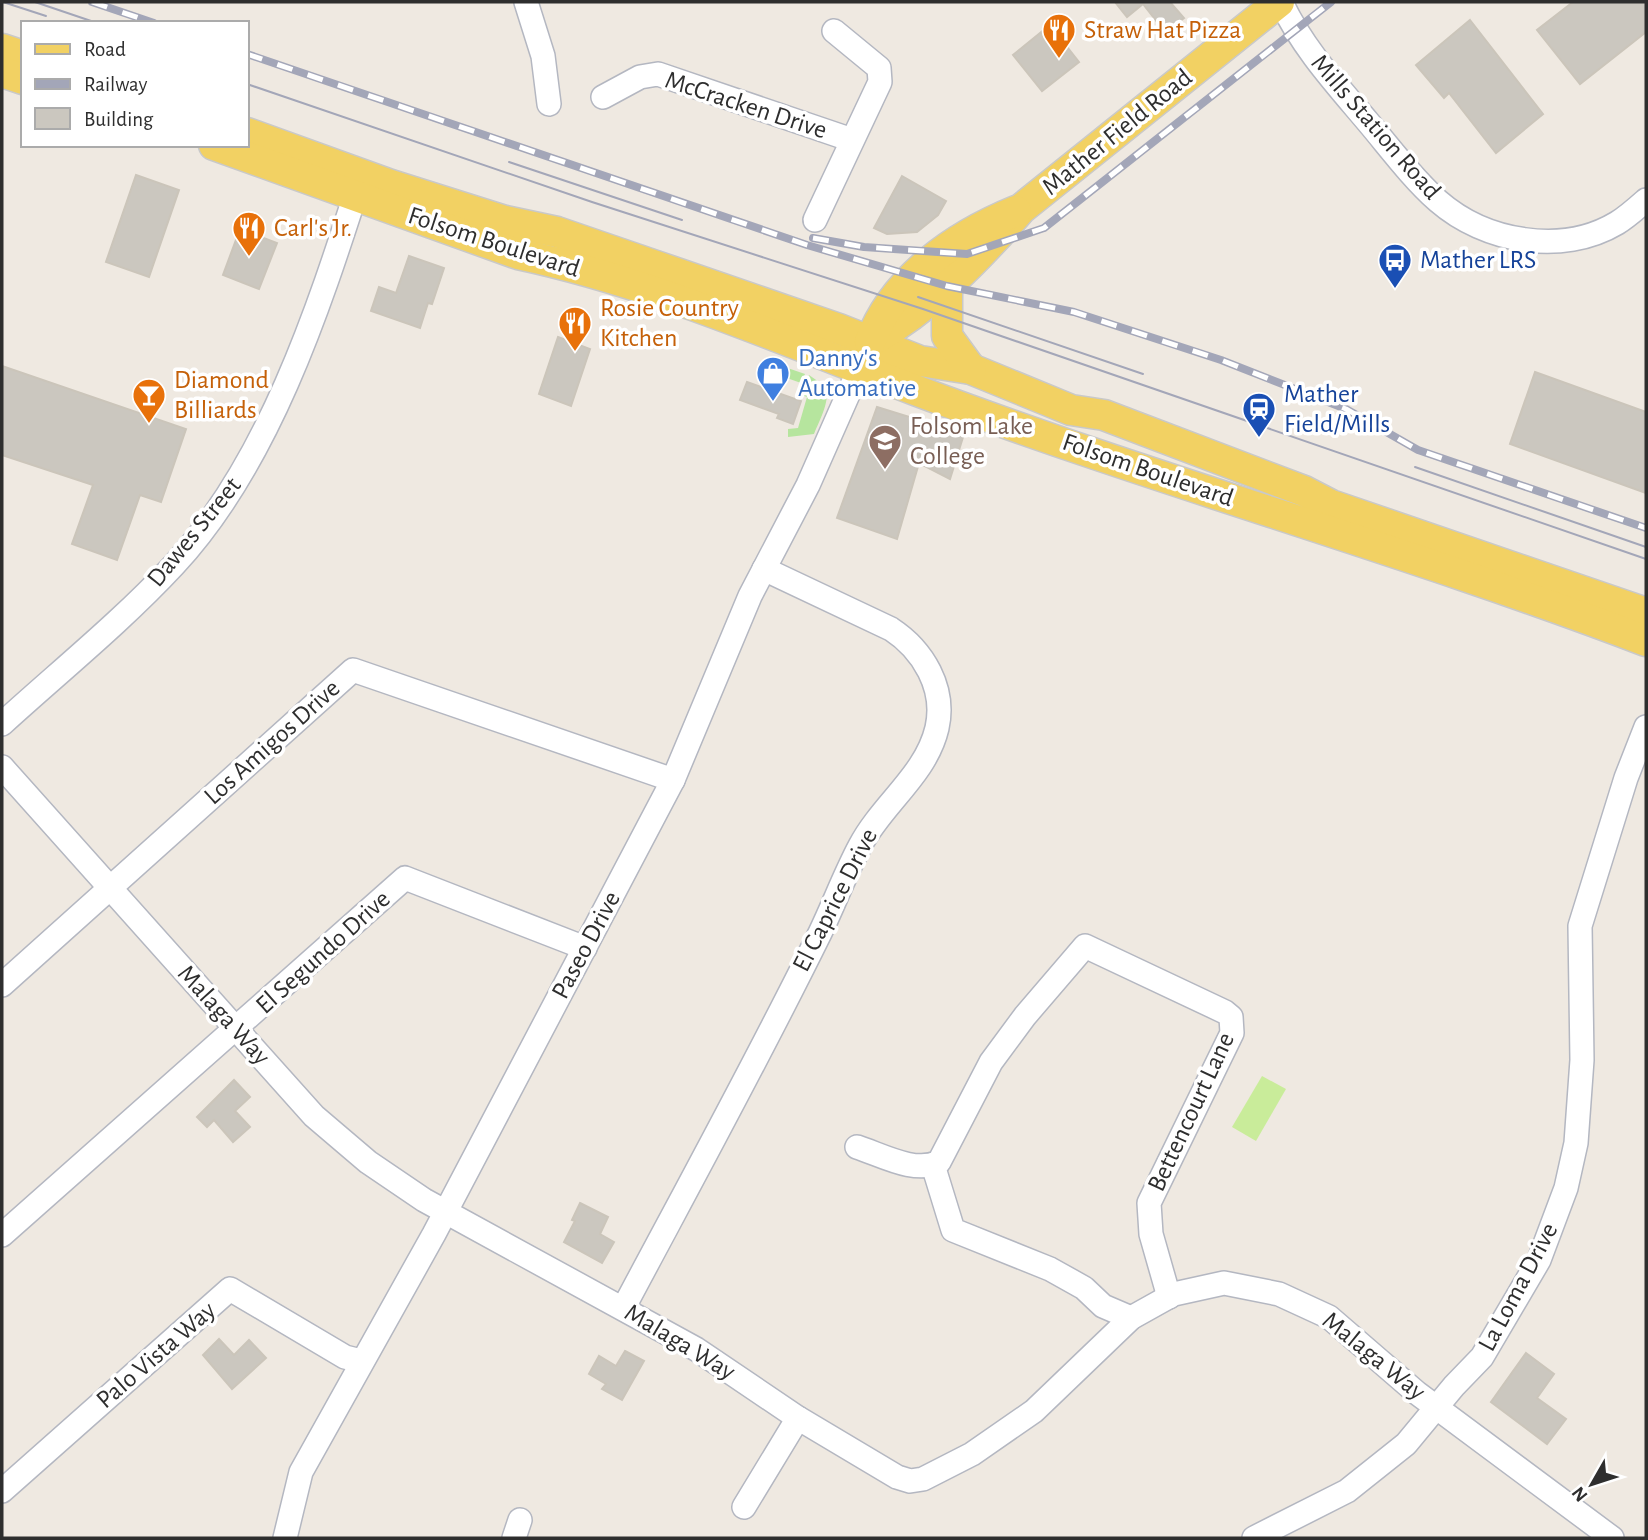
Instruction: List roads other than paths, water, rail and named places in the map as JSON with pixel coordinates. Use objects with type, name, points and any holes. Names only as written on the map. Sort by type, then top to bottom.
[{"type":"main road","name":"Mather Field Road","points":[[865,355],[933,302],[986,250],[1021,209],[1280,2]]},
{"type":"main road","points":[[2,49],[21,55]]},
{"type":"main road","points":[[2,72],[21,78]]},
{"type":"main road","name":"Folsom Boulevard","points":[[248,133],[359,185]]},
{"type":"main road","name":"Folsom Boulevard","points":[[221,147],[359,185],[557,232],[865,355],[914,390],[1646,641]]},
{"type":"main road","name":"Mather Field Road","points":[[865,355],[886,306],[912,276],[980,226],[1021,209]]},
{"type":"main road","points":[[947,286],[947,336],[971,369]]},
{"type":"main road","name":"Folsom Boulevard","points":[[865,355],[971,369],[1071,410],[1104,415],[1304,491],[1331,505],[1646,612]]},
{"type":"street","points":[[526,2],[543,56],[549,104]]},
{"type":"street","name":"Mills Station Road","points":[[1280,2],[1294,31],[1408,169],[1437,201],[1469,224],[1493,234],[1523,240],[1569,239],[1616,223],[1646,200]]},
{"type":"street","name":"McCracken Drive","points":[[815,220],[880,82],[879,68],[834,32]]},
{"type":"street","name":"McCracken Drive","points":[[603,97],[640,77],[658,74],[852,141]]},
{"type":"street","name":"Dawes Street","points":[[2,724],[174,565],[219,510],[260,443],[287,384],[359,185]]},
{"type":"street","name":"Paseo Drive","points":[[285,1538],[301,1472],[444,1212],[673,780],[732,637],[808,485],[865,355]]},
{"type":"street","name":"El Caprice Drive","points":[[624,1307],[815,943],[858,849],[886,806],[925,760],[937,727],[934,682],[924,661],[909,643],[891,629],[764,569]]},
{"type":"street","name":"Los Amigos Drive","points":[[2,985],[353,670],[673,780]]},
{"type":"street","name":"La Loma Drive","points":[[1254,1538],[1301,1528],[1341,1495],[1379,1469],[1406,1444],[1482,1357],[1513,1309],[1551,1232],[1566,1188],[1576,1143],[1581,1097],[1580,926],[1626,778],[1646,727]]},
{"type":"street","name":"Malaga Way","points":[[2,767],[314,1116],[377,1168],[444,1212],[624,1307],[696,1349],[798,1418],[897,1477],[910,1481],[923,1479],[972,1454],[1034,1411],[1130,1318],[1169,1297],[1199,1287],[1224,1283],[1297,1299],[1337,1323],[1437,1407],[1611,1538]]},
{"type":"street","name":"El Segundo Drive","points":[[2,1235],[405,878],[584,948]]},
{"type":"street","name":"Bettencourt Lane","points":[[933,1165],[943,1158],[992,1062],[1025,1016],[1085,946],[1225,1012],[1231,1017],[1232,1033],[1149,1203],[1151,1234],[1169,1297]]},
{"type":"street","points":[[857,1147],[919,1167],[933,1165],[953,1230],[1050,1269],[1084,1288],[1103,1306],[1130,1318]]},
{"type":"street","name":"Palo Vista Way","points":[[2,1491],[230,1289],[345,1357],[360,1361]]},
{"type":"street","points":[[744,1507],[798,1418]]},
{"type":"tram line","points":[[3,2],[46,16]]},
{"type":"tram line","points":[[35,2],[91,21]]},
{"type":"tram line","points":[[248,84],[592,202],[923,309],[1646,559]]},
{"type":"tram line","points":[[509,162],[682,220]]},
{"type":"tram line","points":[[918,297],[1143,374]]},
{"type":"tram line","points":[[1415,467],[1646,547]]},
{"type":"railway","points":[[92,2],[148,21]]},
{"type":"railway","points":[[813,238],[864,247],[967,254],[1044,228],[1331,2]]},
{"type":"railway","points":[[248,54],[807,245],[947,286],[1074,312],[1221,360],[1346,409],[1418,450],[1646,528]]},
{"type":"place","name":"Straw Hat Pizza","points":[[1059,60]]},
{"type":"place","name":"Carl's Jr.","points":[[249,258]]},
{"type":"place","name":"Mather LRS","points":[[1395,290]]},
{"type":"place","name":"Rosie Country Kitchen","points":[[575,353]]},
{"type":"place","name":"Danny's Automative","points":[[773,403]]},
{"type":"place","name":"Diamond Billiards","points":[[149,425]]},
{"type":"place","name":"Mather Field/Mills","points":[[1259,439]]},
{"type":"place","name":"Folsom Lake College","points":[[885,471]]}]
